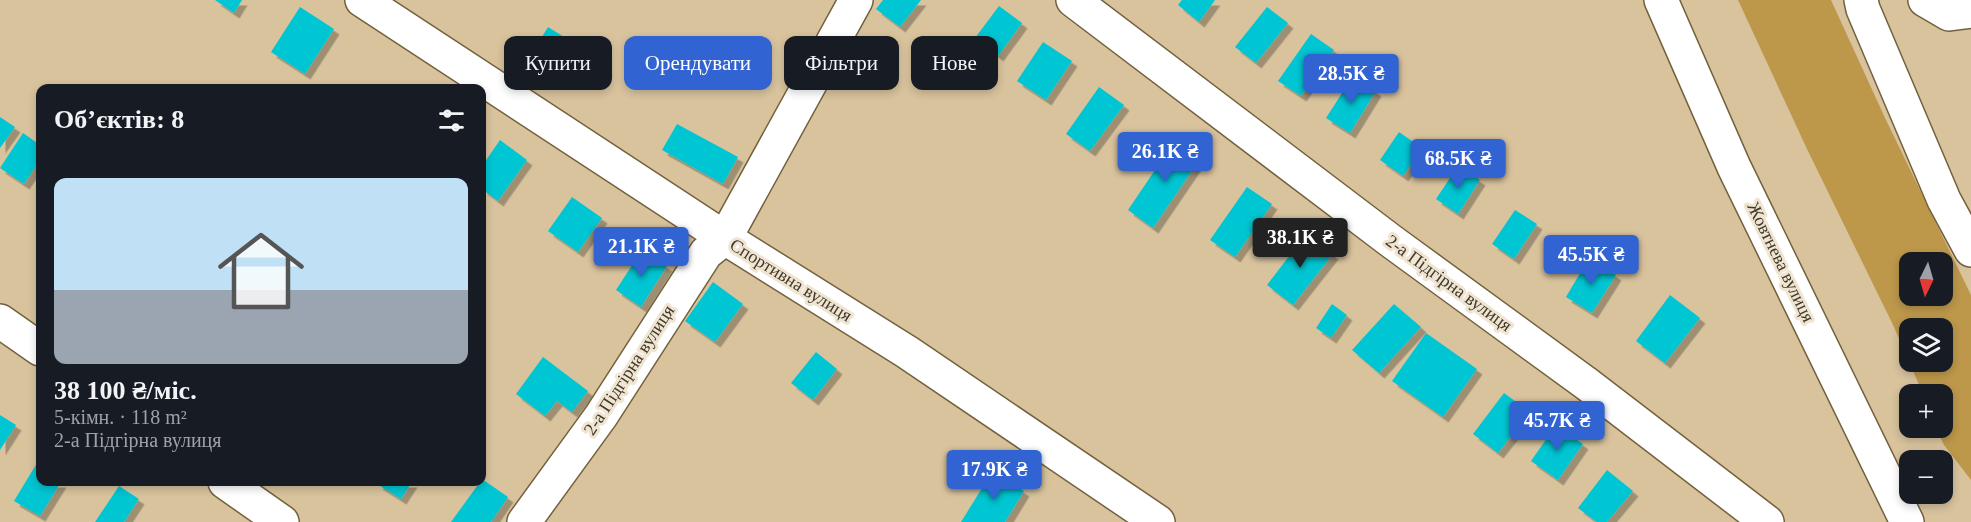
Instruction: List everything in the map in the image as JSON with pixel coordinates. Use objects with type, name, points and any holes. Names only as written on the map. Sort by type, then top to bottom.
[{"type":"street","name":"Спортивна вулиця","points":[[362,0],[725,238],[906,352],[1158,522]]},
{"type":"street","name":"2-а Підгірна вулиця","points":[[524,522],[601,416],[706,253],[725,238],[856,0]]},
{"type":"street","name":"2-а Підгірна вулиця","points":[[1072,0],[1391,241],[1587,384],[1767,522]]},
{"type":"street","name":"Жовтнева вулиця","points":[[1661,0],[1734,166],[1908,522]]},
{"type":"street","points":[[1861,0],[1944,200],[1971,250]]},
{"type":"street","points":[[1925,0],[1948,14],[1971,11]]},
{"type":"street","points":[[0,321],[36,347]]},
{"type":"street","points":[[231,486],[282,522]]},
{"type":"shaded area","points":[[1738,0],[1831,0],[1950,252],[1899,252],[1899,306],[1953,306],[1953,258],[1971,295],[1971,480],[1953,457],[1953,450],[1948,450],[1941,438],[1953,438],[1953,384],[1919,384],[1913,372],[1953,372],[1953,318],[1899,318],[1899,339],[1807,149]]},
{"type":"building","points":[[215,0],[242,0],[234,13]]},
{"type":"building","points":[[883,0],[921,0],[900,27],[876,9]]},
{"type":"building","points":[[1182,0],[1215,0],[1199,22],[1178,5]]},
{"type":"building","points":[[999,6],[1022,23],[998,56],[998,36],[976,36]]},
{"type":"building","points":[[300,7],[334,29],[305,74],[271,52]]},
{"type":"building","points":[[1267,7],[1288,23],[1256,63],[1235,47]]},
{"type":"building","points":[[548,27],[562,36],[542,36]]},
{"type":"building","points":[[1311,34],[1334,50],[1301,96],[1278,81]]},
{"type":"building","points":[[1043,42],[1072,61],[1046,100],[1017,81]]},
{"type":"building","points":[[1353,76],[1376,91],[1350,133],[1326,118]]},
{"type":"building","points":[[1099,87],[1124,105],[1090,151],[1066,134]]},
{"type":"building","points":[[0,117],[15,127],[0,148]]},
{"type":"building","points":[[677,124],[738,157],[723,184],[662,150]]},
{"type":"building","points":[[1399,132],[1422,148],[1403,176],[1380,160]]},
{"type":"building","points":[[23,133],[36,142],[36,166],[24,184],[0,168]]},
{"type":"building","points":[[1176,139],[1202,156],[1153,228],[1128,210]]},
{"type":"building","points":[[500,140],[527,160],[498,201],[486,192],[486,160]]},
{"type":"building","points":[[1458,166],[1480,180],[1458,214],[1436,199]]},
{"type":"building","points":[[1247,187],[1272,204],[1235,257],[1210,240]]},
{"type":"building","points":[[572,197],[602,218],[578,252],[548,231]]},
{"type":"building","points":[[1515,210],[1537,224],[1514,259],[1492,244]]},
{"type":"building","points":[[1306,234],[1333,254],[1293,305],[1267,285]]},
{"type":"building","points":[[642,250],[667,266],[641,307],[616,290]]},
{"type":"building","points":[[1589,258],[1616,275],[1592,313],[1566,297]]},
{"type":"building","points":[[713,282],[743,304],[715,342],[685,321]]},
{"type":"building","points":[[1670,295],[1700,318],[1665,363],[1636,341]]},
{"type":"building","points":[[1332,304],[1347,315],[1331,338],[1316,328]]},
{"type":"building","points":[[1394,304],[1421,327],[1379,373],[1352,350]]},
{"type":"building","points":[[1426,333],[1477,369],[1443,417],[1392,381]]},
{"type":"building","points":[[816,352],[837,369],[813,400],[791,383]]},
{"type":"building","points":[[543,357],[588,391],[572,412],[557,401],[545,416],[516,394]]},
{"type":"building","points":[[1504,393],[1530,412],[1498,453],[1473,434]]},
{"type":"building","points":[[0,415],[16,425],[0,450]]},
{"type":"building","points":[[1556,425],[1583,444],[1558,480],[1531,461]]},
{"type":"building","points":[[36,465],[36,486],[59,486],[40,516],[14,501]]},
{"type":"building","points":[[1607,470],[1633,491],[1607,522],[1597,522],[1578,508]]},
{"type":"building","points":[[992,472],[1024,491],[1005,522],[961,522]]},
{"type":"building","points":[[486,482],[508,497],[491,522],[451,522],[477,486],[486,486]]},
{"type":"building","points":[[119,486],[139,499],[124,522],[95,522]]},
{"type":"building","points":[[380,486],[409,486],[401,499]]}]
